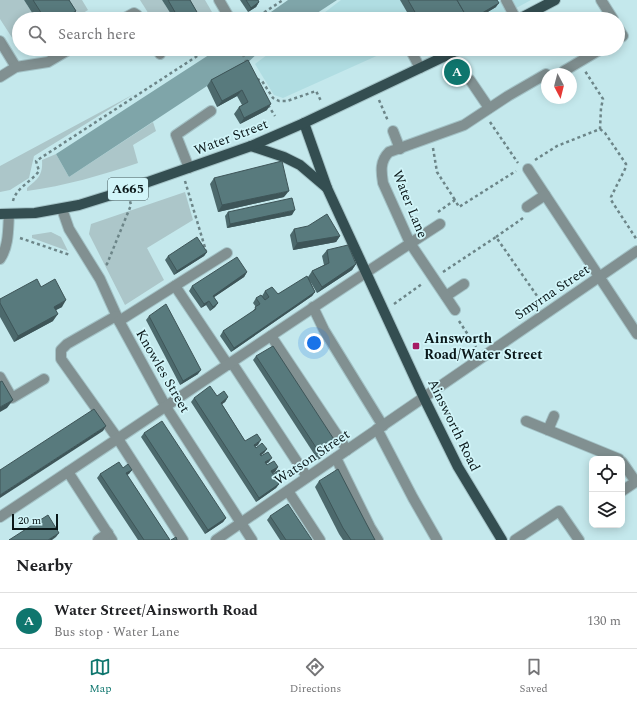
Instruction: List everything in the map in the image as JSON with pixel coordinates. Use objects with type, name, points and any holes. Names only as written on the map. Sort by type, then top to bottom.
[{"type":"main road","points":[[527,12],[539,4],[556,0]]},
{"type":"main road","name":"Water Street","points":[[5,214],[35,213],[62,209],[126,190],[251,146],[304,123],[445,56]]},
{"type":"main road","name":"Ainsworth Road","points":[[304,123],[327,188],[424,398],[458,467],[502,540]]},
{"type":"main road","name":"Ainsworth Road","points":[[251,146],[284,157],[300,165],[327,188]]},
{"type":"street","points":[[219,0],[226,12]]},
{"type":"street","points":[[506,0],[513,12]]},
{"type":"street","points":[[601,0],[609,12]]},
{"type":"street","points":[[0,40],[16,67]]},
{"type":"street","points":[[0,77],[16,67],[48,62],[58,56]]},
{"type":"street","points":[[414,56],[420,68]]},
{"type":"street","points":[[569,68],[590,56]]},
{"type":"street","name":"Water Lane","points":[[455,310],[410,243],[383,183],[381,172],[385,156],[390,152],[464,125],[508,96],[541,77]]},
{"type":"street","points":[[470,80],[486,110]]},
{"type":"street","points":[[186,169],[176,135],[211,111]]},
{"type":"street","points":[[392,131],[400,149]]},
{"type":"street","points":[[528,169],[637,334]]},
{"type":"street","points":[[527,207],[545,195]]},
{"type":"street","name":"Knowles Street","points":[[62,209],[69,229],[100,279],[117,319],[166,407],[252,540]]},
{"type":"street","points":[[0,259],[3,255],[8,234],[5,214]]},
{"type":"street","points":[[0,517],[440,224]]},
{"type":"street","name":"Smyrna Street","points":[[424,398],[637,251]]},
{"type":"street","points":[[182,540],[118,439],[61,359],[62,350],[66,344],[117,319],[175,286],[227,253]]},
{"type":"street","points":[[446,296],[464,284]]},
{"type":"street","points":[[175,286],[307,477]]},
{"type":"street","points":[[314,307],[324,330],[380,428],[413,498],[438,540]]},
{"type":"street","points":[[271,336],[347,450]]},
{"type":"street","points":[[0,377],[12,398],[44,379]]},
{"type":"street","name":"Watson Street","points":[[216,540],[424,398]]},
{"type":"street","points":[[548,430],[554,416]]},
{"type":"street","points":[[526,421],[611,456]]},
{"type":"street","points":[[336,458],[378,540]]},
{"type":"street","points":[[625,466],[636,481],[625,489]]},
{"type":"street","points":[[68,472],[110,537],[98,540]]},
{"type":"street","points":[[288,491],[320,540]]},
{"type":"street","points":[[515,540],[559,511],[579,540]]},
{"type":"path","points":[[265,12],[283,0]]},
{"type":"path","points":[[5,214],[14,195],[34,178],[39,171],[36,160],[197,56]]},
{"type":"path","points":[[244,56],[251,69]]},
{"type":"path","points":[[580,62],[603,99],[600,129]]},
{"type":"path","points":[[254,74],[257,79],[257,84]]},
{"type":"path","points":[[257,79],[262,81],[273,98],[279,101],[287,101],[316,91],[326,112]]},
{"type":"path","points":[[375,89],[392,131]]},
{"type":"path","points":[[268,104],[275,116]]},
{"type":"path","points":[[431,137],[436,172],[459,207],[521,168],[486,110]]},
{"type":"path","points":[[528,169],[529,164],[557,146],[600,129]]},
{"type":"path","points":[[600,129],[605,132],[626,164],[626,167],[611,196],[611,200],[637,241]]},
{"type":"path","points":[[186,169],[205,250],[213,262]]},
{"type":"path","points":[[8,234],[92,265],[107,264],[131,205],[126,190]]},
{"type":"path","points":[[440,224],[434,215],[455,200]]},
{"type":"path","points":[[384,311],[526,216],[527,207]]},
{"type":"path","points":[[496,237],[548,312]]},
{"type":"path","points":[[455,310],[456,317],[482,357]]},
{"type":"shaded area","points":[[0,0],[24,0],[32,12],[12,12],[12,37],[0,19]]},
{"type":"shaded area","points":[[61,0],[82,0],[88,10],[85,12],[69,12]]},
{"type":"shaded area","points":[[140,0],[162,0],[170,12],[148,12]]},
{"type":"shaded area","points":[[184,0],[205,0],[212,12],[192,12]]},
{"type":"shaded area","points":[[288,0],[337,0],[319,12],[271,12]]},
{"type":"shaded area","points":[[341,0],[531,0],[509,12],[325,12]]},
{"type":"shaded area","points":[[207,56],[255,56],[243,67],[207,86],[69,177],[56,154]]},
{"type":"shaded area","points":[[266,56],[376,56],[283,98],[274,95],[255,64]]},
{"type":"shaded area","points":[[134,94],[34,156],[29,178],[10,190],[0,192],[0,166]]},
{"type":"shaded area","points":[[153,122],[156,131],[133,145],[138,163],[83,180],[27,191],[27,188],[41,173],[42,160],[56,154],[69,177]]},
{"type":"shaded area","points":[[185,192],[193,220],[147,248],[164,280],[125,305],[89,234],[91,224]]},
{"type":"shaded area","points":[[51,232],[61,237],[68,251],[32,238],[32,235]]},
{"type":"building","points":[[33,0],[69,0],[76,11],[74,12],[41,12]]},
{"type":"building","points":[[168,0],[190,0],[197,12],[175,12]]},
{"type":"building","points":[[246,0],[258,0],[259,2],[251,8]]},
{"type":"building","points":[[408,0],[457,0],[464,12],[415,12]]},
{"type":"building","points":[[457,0],[497,0],[499,3],[484,12],[464,12]]},
{"type":"building","points":[[248,60],[271,104],[244,118],[239,107],[248,102],[242,90],[222,101],[211,80]]},
{"type":"building","points":[[282,161],[289,191],[222,205],[214,178]]},
{"type":"building","points":[[292,198],[295,210],[230,224],[228,212]]},
{"type":"building","points":[[327,214],[340,236],[297,243],[294,229],[308,226]]},
{"type":"building","points":[[197,237],[207,252],[177,271],[168,256]]},
{"type":"building","points":[[348,245],[356,264],[322,287],[312,271],[329,263],[327,250]]},
{"type":"building","points":[[237,257],[247,272],[213,296],[218,303],[213,307],[209,301],[204,304],[192,286]]},
{"type":"building","points":[[307,276],[315,292],[234,348],[223,331],[256,309],[255,307],[260,304],[256,298],[261,295],[265,300],[269,297],[265,291],[272,287],[278,294]]},
{"type":"building","points":[[37,279],[41,287],[55,279],[66,300],[54,307],[58,314],[18,336],[0,303],[0,299]]},
{"type":"building","points":[[166,304],[201,370],[183,381],[149,316]]},
{"type":"building","points":[[273,346],[337,444],[321,455],[256,356]]},
{"type":"building","points":[[2,381],[13,400],[0,407],[0,382]]},
{"type":"building","points":[[210,386],[217,396],[224,391],[228,397],[221,403],[245,441],[257,434],[261,440],[254,445],[256,448],[262,443],[267,449],[260,454],[261,456],[268,452],[272,458],[265,462],[267,465],[274,461],[278,467],[271,471],[273,474],[279,470],[284,476],[277,480],[279,484],[259,498],[194,398]]},
{"type":"building","points":[[94,409],[106,426],[0,495],[0,470]]},
{"type":"building","points":[[162,421],[226,518],[208,530],[144,433]]},
{"type":"building","points":[[119,462],[123,468],[128,464],[132,470],[126,473],[170,540],[144,540],[100,474]]},
{"type":"building","points":[[338,469],[375,540],[351,540],[343,528],[319,481]]},
{"type":"building","points":[[288,504],[312,540],[286,540],[270,516]]},
{"type":"building","points":[[48,515],[59,533],[48,540],[9,540]]},
{"type":"place","name":"Water Street/Ainsworth Road","points":[[457,72]]},
{"type":"place","name":"Ainsworth Road/Water Street","points":[[416,346]]}]
